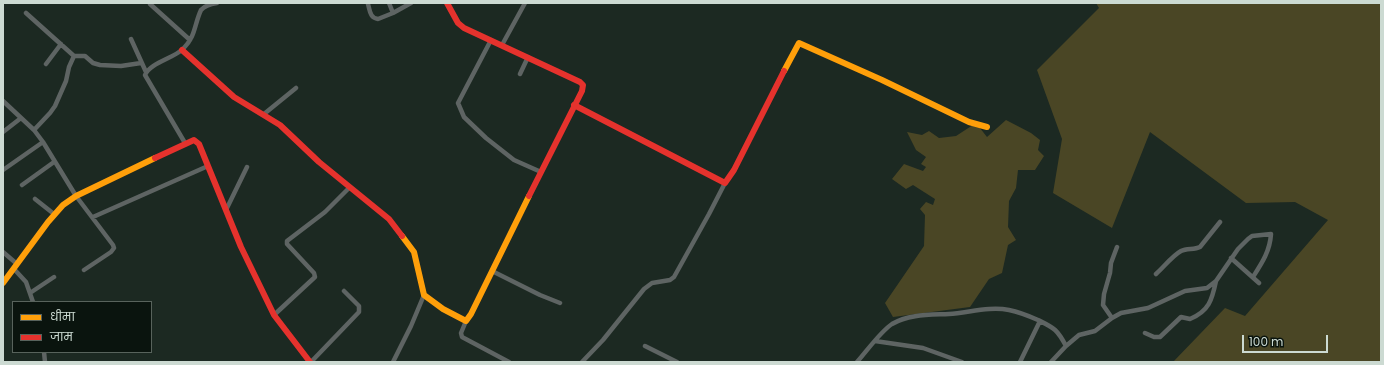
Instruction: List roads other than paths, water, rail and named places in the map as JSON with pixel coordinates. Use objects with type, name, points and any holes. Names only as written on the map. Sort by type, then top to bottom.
[{"type":"street","points":[[146,72],[182,50],[190,40],[196,28],[203,7],[208,4],[217,3]]},
{"type":"street","points":[[389,3],[393,13]]},
{"type":"street","points":[[368,4],[371,13],[376,19],[393,13],[411,3]]},
{"type":"street","points":[[447,3],[461,26],[580,82],[583,85],[582,91],[461,333],[462,337],[509,362]]},
{"type":"street","points":[[502,45],[525,3]]},
{"type":"street","points":[[150,4],[190,40]]},
{"type":"street","points":[[26,13],[74,56],[85,56],[93,63],[100,65],[121,66],[141,63]]},
{"type":"street","points":[[131,39],[146,72],[146,78],[186,143]]},
{"type":"street","points":[[491,40],[458,103],[464,117],[486,138],[514,160],[541,172]]},
{"type":"street","points":[[582,362],[595,349],[644,289],[652,283],[670,280],[674,277],[725,183],[734,170],[776,85],[799,43],[882,80],[969,122],[987,127]]},
{"type":"street","points":[[46,64],[61,44]]},
{"type":"street","points":[[182,50],[234,97],[264,114],[284,129],[319,162],[389,219],[414,252],[424,295],[393,362]]},
{"type":"street","points":[[34,130],[55,106],[66,81],[69,66],[74,56]]},
{"type":"street","points":[[520,74],[528,57]]},
{"type":"street","points":[[264,114],[296,88]]},
{"type":"street","points":[[3,101],[34,130],[76,196],[93,217],[114,248],[108,255],[84,270]]},
{"type":"street","points":[[574,105],[725,183]]},
{"type":"street","points":[[3,132],[21,118]]},
{"type":"street","points":[[3,283],[54,214],[67,201],[192,140],[199,144],[241,247],[274,315],[310,362],[359,312],[359,306],[344,290]]},
{"type":"street","points":[[3,170],[43,142]]},
{"type":"street","points":[[22,185],[54,162]]},
{"type":"street","points":[[93,217],[208,166]]},
{"type":"street","points":[[226,210],[247,167]]},
{"type":"street","points":[[274,315],[315,276],[314,273],[287,244],[287,242],[325,212],[350,187]]},
{"type":"street","points":[[35,199],[54,214]]},
{"type":"street","points":[[1156,274],[1180,252],[1197,249],[1220,222]]},
{"type":"street","points":[[1144,333],[1154,337],[1160,336],[1181,317],[1190,319],[1207,308],[1212,299],[1216,281],[1238,249],[1252,236],[1271,234],[1268,250],[1264,260],[1253,277]]},
{"type":"street","points":[[1112,318],[1104,305],[1104,294],[1110,273],[1111,263],[1117,247]]},
{"type":"street","points":[[3,252],[26,282],[33,301]]},
{"type":"street","points":[[1231,258],[1259,283]]},
{"type":"street","points":[[492,271],[540,295],[560,303]]},
{"type":"street","points":[[30,293],[54,277]]},
{"type":"street","points":[[1050,362],[1079,335],[1091,333],[1112,318],[1125,312],[1148,308],[1180,292],[1204,289],[1216,281]]},
{"type":"street","points":[[424,295],[443,309],[466,321]]},
{"type":"street","points":[[857,362],[875,341],[892,325],[914,317],[1006,309],[1040,321],[1057,331],[1066,346]]},
{"type":"street","points":[[1020,362],[1040,321]]},
{"type":"street","points":[[875,341],[923,348],[962,362]]},
{"type":"street","points":[[645,346],[677,362]]}]
